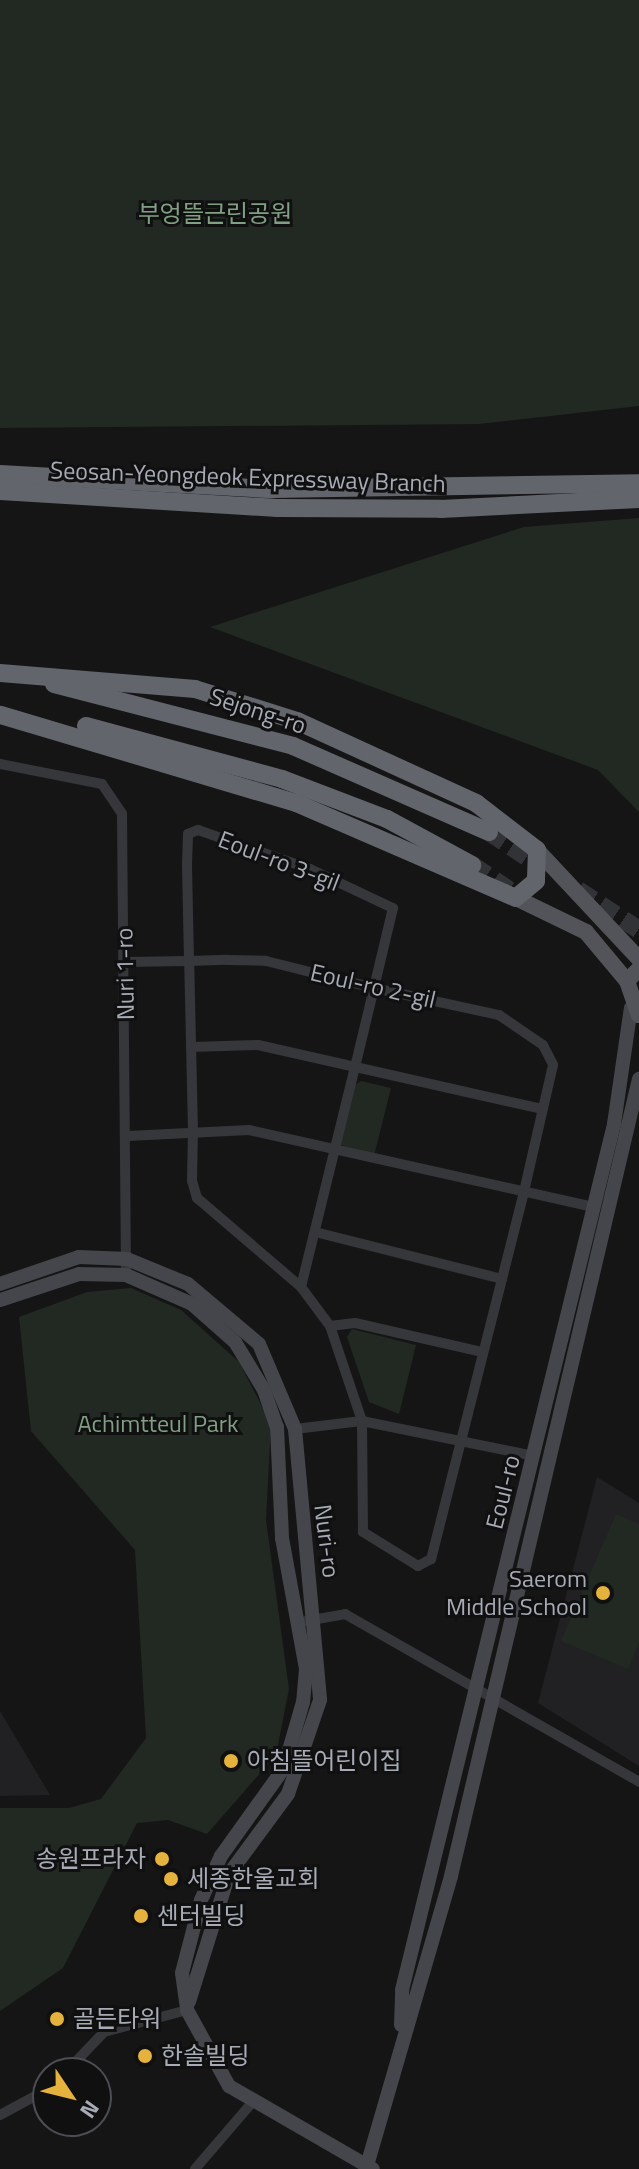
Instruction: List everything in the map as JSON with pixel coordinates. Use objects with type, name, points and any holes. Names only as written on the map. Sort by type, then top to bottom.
[{"type":"highway","name":"Seosan-Yeongdeok Expressway Branch","points":[[0,474],[272,489],[639,483]]},
{"type":"highway","name":"Seosan-Yeongdeok Expressway Branch","points":[[0,491],[307,508],[639,499]]},
{"type":"highway","name":"Sejong-ro","points":[[0,675],[183,712],[293,746],[489,832]]},
{"type":"highway","points":[[0,675],[124,678],[244,702],[476,803],[537,850],[536,881],[516,898],[296,803],[0,713]]},
{"type":"highway","points":[[0,713],[174,746],[282,779],[387,819],[472,865]]},
{"type":"main road","points":[[537,850],[639,959]]},
{"type":"main road","points":[[516,898],[586,932],[633,975],[635,1012]]},
{"type":"street","name":"Nuri 1-ro","points":[[0,764],[102,784],[117,796],[125,962],[128,1136],[126,1275]]},
{"type":"street","name":"Eoul-ro 3-gil","points":[[301,1287],[393,908],[198,830],[188,834],[192,1181],[204,1210],[301,1287],[330,1326],[362,1421],[363,1532],[418,1566],[431,1559],[524,1192]]},
{"type":"street","name":"Eoul-ro 2-gil","points":[[125,962],[266,961],[499,1015],[530,1033],[553,1065],[524,1192]]},
{"type":"street","name":"Eoul-ro","points":[[401,2032],[402,1990],[534,1456],[635,1012]]},
{"type":"street","points":[[191,1047],[258,1045],[354,1071],[542,1109]]},
{"type":"street","name":"Eoul-ro","points":[[369,2168],[401,2032],[447,1890],[639,1079]]},
{"type":"street","points":[[128,1136],[249,1130],[334,1153],[593,1207]]},
{"type":"street","points":[[315,1232],[502,1279]]},
{"type":"street","name":"Nuri-ro","points":[[0,1284],[79,1257],[127,1259],[188,1284],[249,1333],[276,1377],[295,1429],[302,1555],[317,1618],[322,1674],[312,1739],[288,1794],[229,1874],[187,2010]]},
{"type":"street","name":"Nuri-ro","points":[[0,1300],[79,1274],[126,1275],[192,1304],[235,1342],[260,1380],[277,1427],[282,1538],[301,1623],[306,1669],[297,1733],[284,1768],[221,1856],[201,1900],[182,1973],[187,2010],[212,2065],[251,2104],[369,2168]]},
{"type":"street","points":[[330,1326],[355,1323],[483,1352]]},
{"type":"street","points":[[295,1429],[362,1421],[534,1456]]},
{"type":"street","points":[[301,1623],[345,1614],[639,1782]]},
{"type":"street","points":[[80,2057],[104,2032],[187,2010]]},
{"type":"street","points":[[0,2115],[32,2098]]},
{"type":"street","points":[[199,2168],[251,2104]]},
{"type":"shaded area","name":"Saerom Middle School","points":[[597,1477],[639,1503],[639,1766],[538,1703]]},
{"type":"shaded area","points":[[0,1711],[50,1795],[0,1796]]},
{"type":"green space","name":"부엉뜰근린공원","points":[[0,0],[639,0],[639,406],[479,424],[0,428]]},
{"type":"green space","points":[[639,518],[639,812],[598,770],[210,627],[524,527]]},
{"type":"green space","points":[[361,1081],[391,1088],[374,1156],[339,1144],[353,1086]]},
{"type":"green space","name":"Achimtteul Park","points":[[131,1288],[181,1310],[239,1362],[271,1424],[266,1520],[289,1689],[276,1755],[207,1834],[168,1820],[137,1823],[63,1968],[0,2011],[0,1808],[69,1808],[101,1799],[146,1738],[135,1550],[31,1431],[19,1317],[87,1292]]},
{"type":"green space","points":[[352,1329],[416,1345],[399,1414],[369,1402],[347,1337]]},
{"type":"green space","points":[[616,1514],[639,1524],[639,1642],[628,1669],[561,1641]]},
{"type":"tunnel","points":[[489,832],[546,870]]},
{"type":"tunnel","points":[[472,865],[509,890]]},
{"type":"tunnel","points":[[578,890],[639,930]]},
{"type":"place","name":"Saerom Middle School","points":[[603,1593]]},
{"type":"place","name":"아침뜰어린이집","points":[[231,1761]]},
{"type":"place","name":"송원프라자","points":[[162,1859]]},
{"type":"place","name":"세종한울교회","points":[[171,1879]]},
{"type":"place","name":"센터빌딩","points":[[141,1916]]},
{"type":"place","name":"골든타워","points":[[57,2019]]},
{"type":"place","name":"한솔빌딩","points":[[145,2056]]}]
